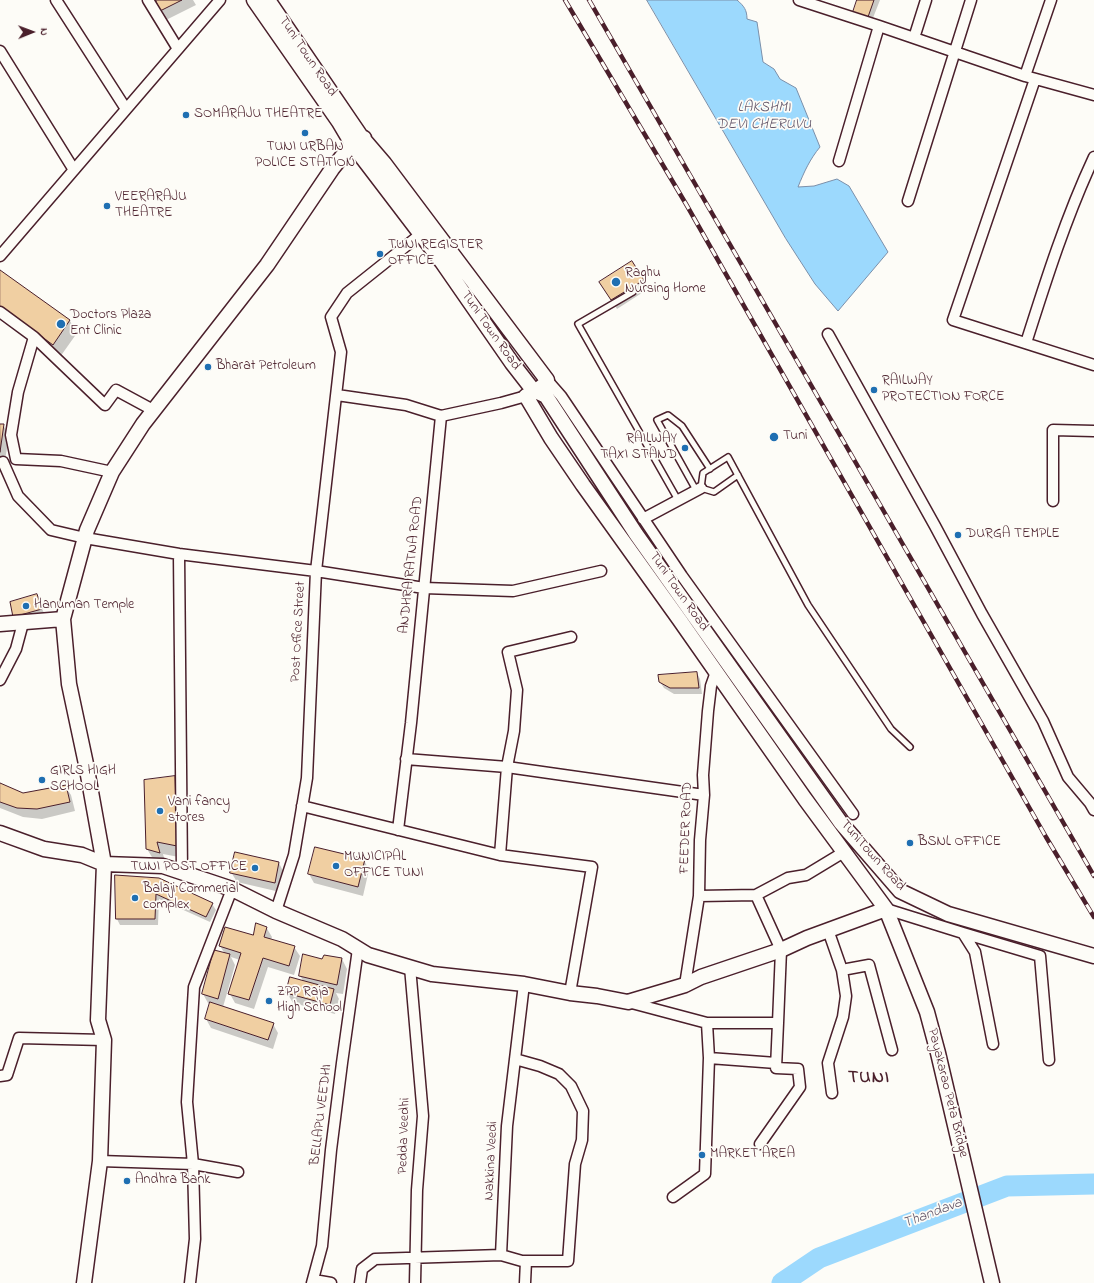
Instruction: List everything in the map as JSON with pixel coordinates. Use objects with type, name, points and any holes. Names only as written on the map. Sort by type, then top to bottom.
[{"type":"street","points":[[56,0],[126,109]]},
{"type":"street","points":[[148,0],[178,49]]},
{"type":"street","points":[[0,256],[220,0]]},
{"type":"street","name":"Tuni Town Road","points":[[254,0],[339,122],[384,163],[547,380]]},
{"type":"street","name":"Tuni Town Road","points":[[268,0],[421,234],[512,363],[539,397],[779,735]]},
{"type":"street","points":[[799,0],[815,3],[1030,77],[1094,95]]},
{"type":"street","points":[[914,38],[926,0]]},
{"type":"street","points":[[908,201],[971,0]]},
{"type":"street","points":[[1051,0],[1030,77],[953,320],[1094,365]]},
{"type":"street","points":[[839,161],[879,26]]},
{"type":"street","points":[[0,51],[74,170]]},
{"type":"street","points":[[84,1283],[100,1161],[104,1040],[98,1020],[104,864],[86,764],[69,684],[64,619],[87,530],[112,472],[153,410],[267,265],[332,169],[358,139]]},
{"type":"street","points":[[1026,343],[1078,190],[1094,157]]},
{"type":"street","name":"Post Office Street","points":[[276,911],[294,855],[307,778],[316,571],[341,352],[331,317],[347,293],[421,234]]},
{"type":"street","points":[[0,312],[34,337],[105,405],[116,390],[153,410]]},
{"type":"street","points":[[828,334],[935,526],[982,614],[1043,721],[1068,777],[1094,810]]},
{"type":"street","points":[[16,459],[11,436],[18,392],[34,337]]},
{"type":"street","points":[[337,395],[406,405],[441,416],[501,403],[539,397],[547,380],[560,396],[682,576],[853,814]]},
{"type":"street","name":"Payakarao Peta Bridge","points":[[539,397],[551,438],[805,799],[886,909],[927,1012],[944,1076],[992,1283]]},
{"type":"street","name":"ANDHRA RATNA ROAD","points":[[398,830],[441,416]]},
{"type":"street","points":[[1053,501],[1053,430],[1094,431]]},
{"type":"street","points":[[112,472],[61,460],[16,459],[2,462],[18,496],[51,530],[85,538],[179,554],[316,571],[424,588],[513,591],[601,571]]},
{"type":"street","points":[[643,519],[698,489]]},
{"type":"street","points":[[179,554],[182,872]]},
{"type":"street","points":[[0,624],[64,619]]},
{"type":"street","points":[[0,680],[16,649],[23,623]]},
{"type":"street","points":[[500,855],[507,767],[514,731],[517,690],[508,652],[571,637]]},
{"type":"street","name":"FEEDER ROAD","points":[[685,985],[699,896],[700,840],[704,796],[703,776],[711,686],[716,672]]},
{"type":"street","name":"TuniTown Road","points":[[779,735],[841,823],[900,891],[948,914],[1094,956]]},
{"type":"street","points":[[406,759],[507,767],[704,796]]},
{"type":"street","points":[[302,806],[500,855],[592,867],[570,993]]},
{"type":"street","points":[[0,833],[44,849],[82,855],[104,864],[162,866],[182,872],[232,889],[276,911],[342,939],[368,955],[432,974],[524,984],[570,993],[597,996],[628,1002],[707,1023],[778,1023]]},
{"type":"street","points":[[699,896],[756,895],[788,878],[806,875],[844,852]]},
{"type":"street","points":[[190,1283],[194,1239],[193,1164],[187,1102],[194,986],[232,889]]},
{"type":"street","points":[[756,895],[781,950],[776,1068],[798,1069],[800,1088],[760,1144]]},
{"type":"street","points":[[628,1002],[685,985],[701,977],[781,950],[807,938],[886,909],[1040,956],[1049,1060]]},
{"type":"street","points":[[828,930],[842,970],[846,996],[844,1010],[828,1063],[832,1093]]},
{"type":"street","points":[[963,933],[975,952],[993,1044]]},
{"type":"street","name":"BELLAPU VEEDHI","points":[[313,1282],[322,1246],[342,1063],[358,949]]},
{"type":"street","points":[[842,970],[869,965],[892,1050]]},
{"type":"street","name":"Pedda Veedhi","points":[[410,967],[423,1116],[417,1190],[415,1283]]},
{"type":"street","name":"Nakkina Veedi","points":[[501,1255],[507,1126],[524,984]]},
{"type":"street","points":[[674,1197],[705,1174],[709,1058],[707,1023]]},
{"type":"street","points":[[0,1076],[7,1075],[19,1038],[104,1040]]},
{"type":"street","points":[[709,1058],[776,1063]]},
{"type":"street","points":[[360,1283],[362,1269],[375,1259],[501,1255],[526,1261],[568,1261],[575,1164],[582,1140],[583,1111],[571,1086],[559,1074],[540,1066],[515,1059]]},
{"type":"street","points":[[100,1161],[193,1164],[238,1172]]},
{"type":"street","points":[[525,1283],[526,1261]]},
{"type":"street","points":[[313,1282],[331,1283]]},
{"type":"lane","points":[[633,292],[578,324],[678,500]]},
{"type":"lane","points":[[710,469],[682,426],[668,414],[657,420],[698,489],[714,492],[738,475]]},
{"type":"lane","points":[[698,489],[703,473],[728,457],[808,605],[891,729],[910,747]]},
{"type":"water","name":"LAKSHMI DEVI CHERUVU","points":[[647,0],[737,0],[745,8],[747,19],[757,22],[763,62],[774,69],[780,79],[796,88],[820,147],[813,156],[798,187],[814,186],[837,179],[849,186],[888,252],[838,311],[815,284],[786,239]]},
{"type":"building","points":[[156,0],[182,0],[160,11]]},
{"type":"building","points":[[857,0],[874,0],[868,17],[853,12]]},
{"type":"building","points":[[632,261],[644,280],[611,300],[599,282]]},
{"type":"building","points":[[0,270],[70,320],[53,345],[0,306]]},
{"type":"building","points":[[0,424],[4,424],[0,452]]},
{"type":"building","name":"Hanuman Temple","points":[[37,594],[42,609],[13,617],[10,602]]},
{"type":"building","points":[[697,672],[699,688],[670,688],[659,682],[658,675]]},
{"type":"building","name":"Vani fancy stores","points":[[175,776],[177,846],[157,842],[160,853],[146,849],[144,780]]},
{"type":"building","points":[[0,783],[23,793],[66,785],[70,802],[37,809],[17,808],[0,802]]},
{"type":"building","name":"MUNICIPAL OFFICE TUNI","points":[[315,847],[365,859],[358,887],[308,874]]},
{"type":"building","name":"TUNI POST OFFICE","points":[[235,852],[279,862],[275,883],[230,873]]},
{"type":"building","name":"Balaji Commerial complex","points":[[115,875],[159,878],[213,903],[206,917],[156,894],[155,919],[116,919]]},
{"type":"building","points":[[256,923],[267,927],[264,937],[295,946],[289,966],[263,958],[249,1000],[228,994],[241,953],[219,946],[225,927],[253,935]]},
{"type":"building","points":[[214,950],[230,954],[218,999],[202,994]]},
{"type":"building","points":[[303,954],[322,959],[324,955],[342,958],[337,985],[299,976]]},
{"type":"building","points":[[290,977],[334,989],[330,1005],[286,993]]},
{"type":"building","points":[[210,1002],[274,1023],[268,1040],[205,1019]]},
{"type":"waterway","name":"Thandava","points":[[782,1283],[819,1258],[1007,1186],[1094,1184]]},
{"type":"railway","points":[[565,0],[686,204],[1046,837],[1094,917]]},
{"type":"railway","points":[[589,0],[1094,876]]},
{"type":"place","name":"SOMARAJU THEATRE","points":[[186,115]]},
{"type":"place","name":"TUNI URBAN POLICE STATION","points":[[305,133]]},
{"type":"place","name":"VEERARAJU THEATRE","points":[[107,206]]},
{"type":"place","name":"TUNI REGISTER OFFICE","points":[[380,254]]},
{"type":"place","name":"Raghu Nursing Home","points":[[616,282]]},
{"type":"place","name":"Doctors Plaza Ent Clinic","points":[[61,324]]},
{"type":"place","name":"Bharat Petroleum","points":[[208,367]]},
{"type":"place","name":"RAILWAY PROTECTION FORCE","points":[[874,390]]},
{"type":"place","name":"Tuni","points":[[774,437]]},
{"type":"place","name":"RAILWAY TAXI STAND","points":[[685,448]]},
{"type":"place","name":"DURGA TEMPLE","points":[[958,535]]},
{"type":"place","name":"Hanuman Temple","points":[[26,606]]},
{"type":"place","name":"GIRLS HIGH SCHOOL","points":[[42,780]]},
{"type":"place","name":"Vani fancy stores","points":[[160,811]]},
{"type":"place","name":"BSNL OFFICE","points":[[910,843]]},
{"type":"place","name":"MUNICIPAL OFFICE TUNI","points":[[336,866]]},
{"type":"place","name":"TUNI POST OFFICE","points":[[255,868]]},
{"type":"place","name":"Balaji Commerial complex","points":[[135,898]]},
{"type":"place","name":"ZPP Raja High School","points":[[269,1001]]},
{"type":"place","name":"MARKET AREA","points":[[702,1155]]},
{"type":"place","name":"Andhra Bank","points":[[127,1181]]},
{"type":"district","name":"TUNI","points":[[869,1079]]}]
